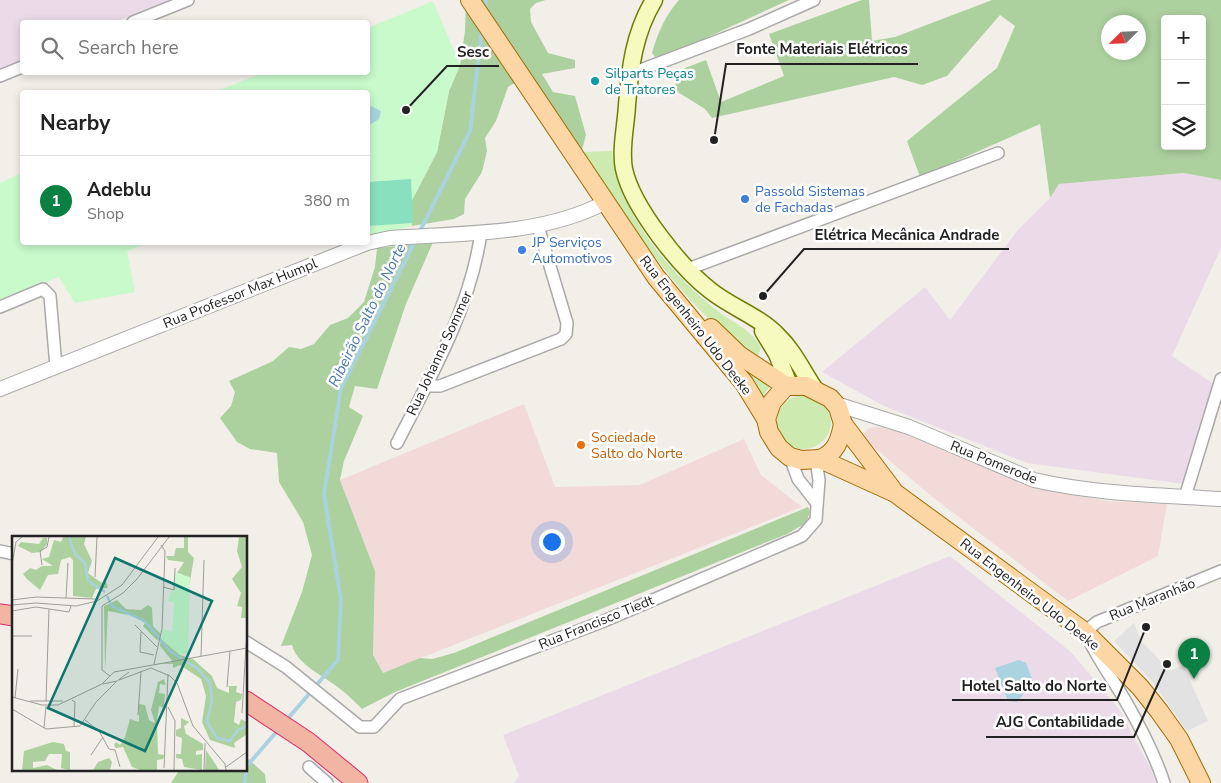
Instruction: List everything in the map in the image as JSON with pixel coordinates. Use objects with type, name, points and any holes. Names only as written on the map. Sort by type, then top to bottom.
[{"type":"highway","points":[[248,702],[308,742],[358,783]]},
{"type":"main road","name":"Rua Engenheiro Udo Deeke","points":[[470,0],[604,203],[669,294],[744,383],[766,419],[774,442],[790,457],[818,459],[895,493],[1085,632],[1140,687],[1159,711],[1179,739],[1201,783]]},
{"type":"main road","points":[[654,0],[639,31],[632,54],[623,155],[629,187],[638,205],[661,237],[688,269],[711,291],[770,328],[780,337],[814,388]]},
{"type":"main road","name":"Rua Engenheiro Udo Deeke","points":[[637,248],[739,355],[787,386],[814,388],[836,404],[843,422],[895,493]]},
{"type":"main road","points":[[752,318],[770,341],[787,386],[772,402],[766,419]]},
{"type":"main road","points":[[818,459],[832,452],[840,440],[843,422]]},
{"type":"street","points":[[137,20],[188,0]]},
{"type":"street","points":[[630,74],[749,29],[814,0]]},
{"type":"street","points":[[0,76],[20,68]]},
{"type":"street","points":[[688,269],[998,153]]},
{"type":"street","name":"Rua Professor Max Humpl","points":[[370,242],[390,238],[538,226],[579,215],[604,203]]},
{"type":"street","points":[[426,386],[440,386],[561,339],[566,334],[567,323],[538,226]]},
{"type":"street","name":"Rua Johanna Sommer","points":[[397,443],[426,386],[469,291],[481,232]]},
{"type":"street","name":"Rua Professor Max Humpl","points":[[0,389],[361,245]]},
{"type":"street","points":[[0,307],[43,289],[47,291],[50,296],[56,367]]},
{"type":"street","points":[[1185,497],[1221,379]]},
{"type":"street","name":"Rua Pomerode","points":[[836,404],[909,427],[1034,480],[1056,485],[1140,495],[1221,499]]},
{"type":"street","points":[[843,422],[862,411]]},
{"type":"street","points":[[790,457],[798,478],[816,502]]},
{"type":"street","name":"Rua Francisco Tiedt","points":[[248,643],[286,666],[360,727],[374,727],[400,699],[604,621],[802,536],[816,520],[819,480],[818,459]]},
{"type":"street","name":"Rua Maranhão","points":[[1085,632],[1096,622],[1221,571]]},
{"type":"street","points":[[1085,632],[1092,647],[1128,704],[1158,764],[1164,783]]},
{"type":"street","points":[[309,767],[327,783]]},
{"type":"shaded area","points":[[0,0],[171,0],[120,20],[20,20],[20,61],[0,69]]},
{"type":"shaded area","points":[[1184,173],[1221,180],[1221,248],[1172,356],[1214,384],[1184,484],[1027,463],[884,406],[822,372],[925,287],[950,320],[1017,231],[1050,198],[1059,184]]},
{"type":"shaded area","points":[[524,404],[555,487],[640,485],[744,439],[761,475],[802,507],[383,673],[373,655],[375,571],[340,480]]},
{"type":"shaded area","points":[[877,427],[898,431],[1002,475],[1038,487],[1107,501],[1167,504],[1158,556],[1068,601],[930,495],[870,444],[864,438],[864,433],[869,428]]},
{"type":"shaded area","points":[[950,556],[1071,652],[1119,709],[1150,767],[1156,783],[514,783],[519,776],[503,735]]},
{"type":"shaded area","points":[[1134,623],[1141,641],[1170,671],[1183,665],[1208,721],[1187,731],[1151,680],[1114,641]]},
{"type":"green space","points":[[466,0],[546,0],[536,3],[530,9],[531,22],[548,53],[575,60],[575,68],[542,74],[553,92],[575,96],[586,135],[582,150],[577,153],[531,73],[508,87],[496,121],[485,138],[487,151],[482,172],[465,199],[464,214],[454,219],[412,226],[410,204],[437,152],[449,91],[460,65],[465,31]]},
{"type":"green space","points":[[679,0],[789,0],[671,54],[655,57],[652,53],[659,31]]},
{"type":"green space","points":[[862,0],[869,0],[872,41],[895,37],[992,0],[1221,0],[1221,180],[1184,173],[1059,184],[1050,198],[1040,124],[920,177],[907,141],[997,68],[1015,26],[1000,15],[947,76],[922,85],[894,77],[712,118],[705,109],[676,91],[675,76],[685,68],[706,60],[721,102],[784,76],[769,34]]},
{"type":"green space","points":[[433,1],[460,65],[449,91],[437,152],[410,204],[412,226],[370,236],[370,90],[220,90],[257,75],[370,75],[370,27]]},
{"type":"green space","points":[[612,151],[624,197],[648,239],[697,294],[721,314],[741,326],[757,341],[761,348],[758,356],[754,356],[722,332],[680,288],[645,244],[582,152]]},
{"type":"green space","points":[[20,174],[20,245],[144,245],[127,251],[135,292],[75,303],[59,277],[0,299],[0,183]]},
{"type":"green space","points":[[411,179],[413,223],[370,226],[370,182]]},
{"type":"green space","points":[[433,242],[406,304],[377,389],[355,386],[349,407],[363,416],[344,461],[340,480],[375,571],[373,655],[383,673],[420,658],[432,659],[454,653],[808,507],[810,512],[806,523],[787,534],[395,692],[362,709],[342,690],[304,663],[292,645],[281,646],[302,592],[312,555],[303,522],[279,482],[277,453],[250,449],[237,442],[220,418],[231,406],[235,392],[229,381],[273,361],[289,347],[301,349],[314,344],[330,325],[348,318],[364,302],[375,267],[377,248]]},
{"type":"green space","points":[[745,369],[770,386],[762,398],[743,371]]},
{"type":"green space","points":[[804,395],[814,397],[823,403],[829,412],[831,422],[829,432],[823,441],[814,447],[804,449],[794,447],[785,441],[779,432],[777,422],[779,412],[785,403],[794,397]]},
{"type":"green space","points":[[248,759],[265,774],[266,783],[171,783],[179,770],[248,770]]},
{"type":"water","points":[[370,106],[381,111],[379,119],[370,125]]},
{"type":"water","points":[[1019,660],[1026,663],[1035,686],[1025,692],[1017,702],[1008,701],[995,668]]},
{"type":"waterway","name":"Ribeirão Salto do Norte","points":[[485,11],[486,0]]},
{"type":"waterway","name":"Ribeirão Salto do Norte","points":[[419,233],[470,131],[482,30]]},
{"type":"waterway","name":"Ribeirão Salto do Norte","points":[[285,722],[338,660],[341,600],[324,494],[341,388],[416,239]]},
{"type":"waterway","name":"Ribeirão Salto do Norte","points":[[248,765],[279,729]]},
{"type":"waterway","name":"Ribeirão Salto do Norte","points":[[245,783],[246,770]]},
{"type":"place","name":"Silparts Peças de Tratores","points":[[595,81]]},
{"type":"place","name":"Sesc","points":[[406,110]]},
{"type":"place","name":"Fonte Materiais Elétricos","points":[[714,140]]},
{"type":"place","name":"Passold Sistemas de Fachadas","points":[[745,199]]},
{"type":"place","name":"JP Serviços Automotivos","points":[[522,250]]},
{"type":"place","name":"Elétrica Mecânica Andrade","points":[[763,296]]},
{"type":"place","name":"Sociedade Salto do Norte","points":[[581,445]]},
{"type":"place","name":"Hotel Salto do Norte","points":[[1146,627]]},
{"type":"place","name":"AJG Contabilidade","points":[[1167,664]]},
{"type":"place","name":"Adeblu","points":[[1194,679]]}]
